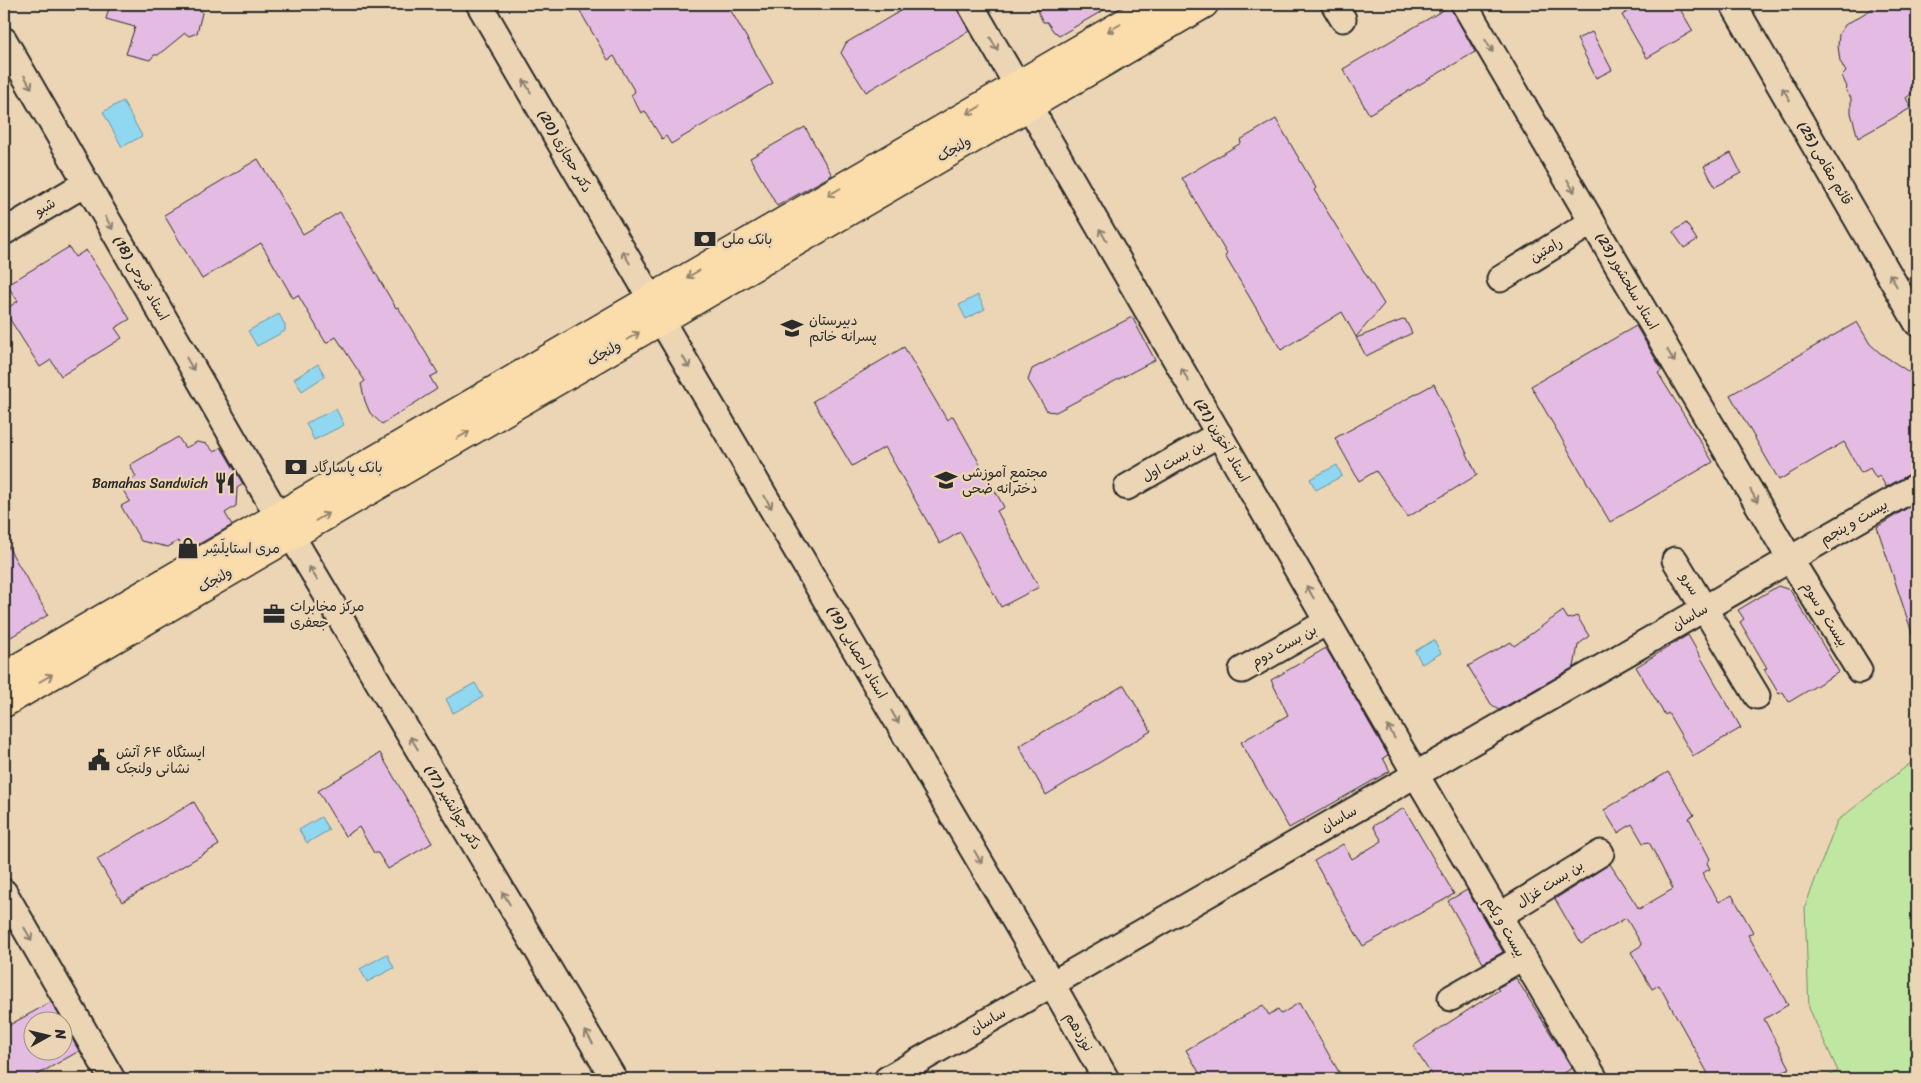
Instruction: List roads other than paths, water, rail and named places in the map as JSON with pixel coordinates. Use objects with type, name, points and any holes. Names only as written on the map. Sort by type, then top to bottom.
[{"type":"main road","name":"ولنجک","points":[[1023,95],[1156,4]]},
{"type":"main road","name":"ولنجک","points":[[4,703],[284,526],[1023,95],[1204,4]]},
{"type":"main road","name":"ولنجک","points":[[4,676],[284,526]]},
{"type":"street","name":"دکتر حجازی (20)","points":[[480,4],[656,309]]},
{"type":"street","name":"استاد اَخوَين (21)","points":[[970,4],[1416,775]]},
{"type":"street","name":"استاد سلحشور (23)","points":[[1464,4],[1790,559]]},
{"type":"street","name":"قائم مقامی (25)","points":[[1734,4],[1917,323]]},
{"type":"street","name":"استاد فیرحی (18)","points":[[4,40],[284,526]]},
{"type":"street","name":"شبو","points":[[4,232],[86,182]]},
{"type":"street","name":"رامتین","points":[[1500,279],[1592,222]]},
{"type":"street","name":"استاد احصایی (19)","points":[[656,309],[1052,984]]},
{"type":"street","name":"بن بست اول","points":[[1127,487],[1219,434]]},
{"type":"street","name":"بیست و پنجم","points":[[1790,559],[1917,486]]},
{"type":"street","name":"دکتر جوانشیر (17)","points":[[284,526],[614,1079]]},
{"type":"street","name":"ساسان","points":[[887,1079],[1790,559]]},
{"type":"street","name":"بیست و سوم","points":[[1790,559],[1859,670]]},
{"type":"street","name":"سرو","points":[[1675,560],[1757,696]]},
{"type":"street","name":"بن بست دوم","points":[[1242,670],[1327,622]]},
{"type":"street","name":"بیست و یکم","points":[[1416,775],[1595,1079]]},
{"type":"street","name":"بن بست غزال","points":[[1499,916],[1601,853]]},
{"type":"street","points":[[4,892],[112,1079]]},
{"type":"street","points":[[1451,998],[1523,957]]},
{"type":"street","name":"نوزدهم","points":[[1052,984],[1106,1079]]},
{"type":"water","points":[[123,101],[142,136],[122,147],[103,112]]},
{"type":"water","points":[[978,295],[985,309],[966,319],[959,305]]},
{"type":"water","points":[[279,314],[285,325],[285,331],[257,346],[248,331]]},
{"type":"water","points":[[318,364],[325,376],[302,391],[294,379]]},
{"type":"water","points":[[336,409],[344,425],[314,440],[306,423]]},
{"type":"water","points":[[1337,465],[1342,476],[1316,490],[1310,479]]},
{"type":"water","points":[[1434,640],[1441,653],[1422,664],[1415,651]]},
{"type":"water","points":[[475,683],[483,697],[453,713],[446,699]]},
{"type":"water","points":[[321,817],[329,830],[307,843],[299,830]]},
{"type":"water","points":[[387,954],[394,968],[367,982],[360,969]]},
{"type":"place","name":"بانک ملی","points":[[705,239]]},
{"type":"place","name":"دبیرستان پسرانه خاتم","points":[[792,328]]},
{"type":"place","name":"بانک پاسارگاد","points":[[296,467]]},
{"type":"place","name":"مجتمع آموزشی دخترانه ضحی","points":[[946,480]]},
{"type":"place","name":"Bamahas Sandwich","points":[[225,483]]},
{"type":"place","name":"مری استایلَشِر","points":[[188,548]]},
{"type":"place","name":"مرکز مخابرات جعفری","points":[[274,614]]},
{"type":"place","name":"ایستگاه ۶۴ آتش نشانی ولنجک","points":[[99,760]]}]
